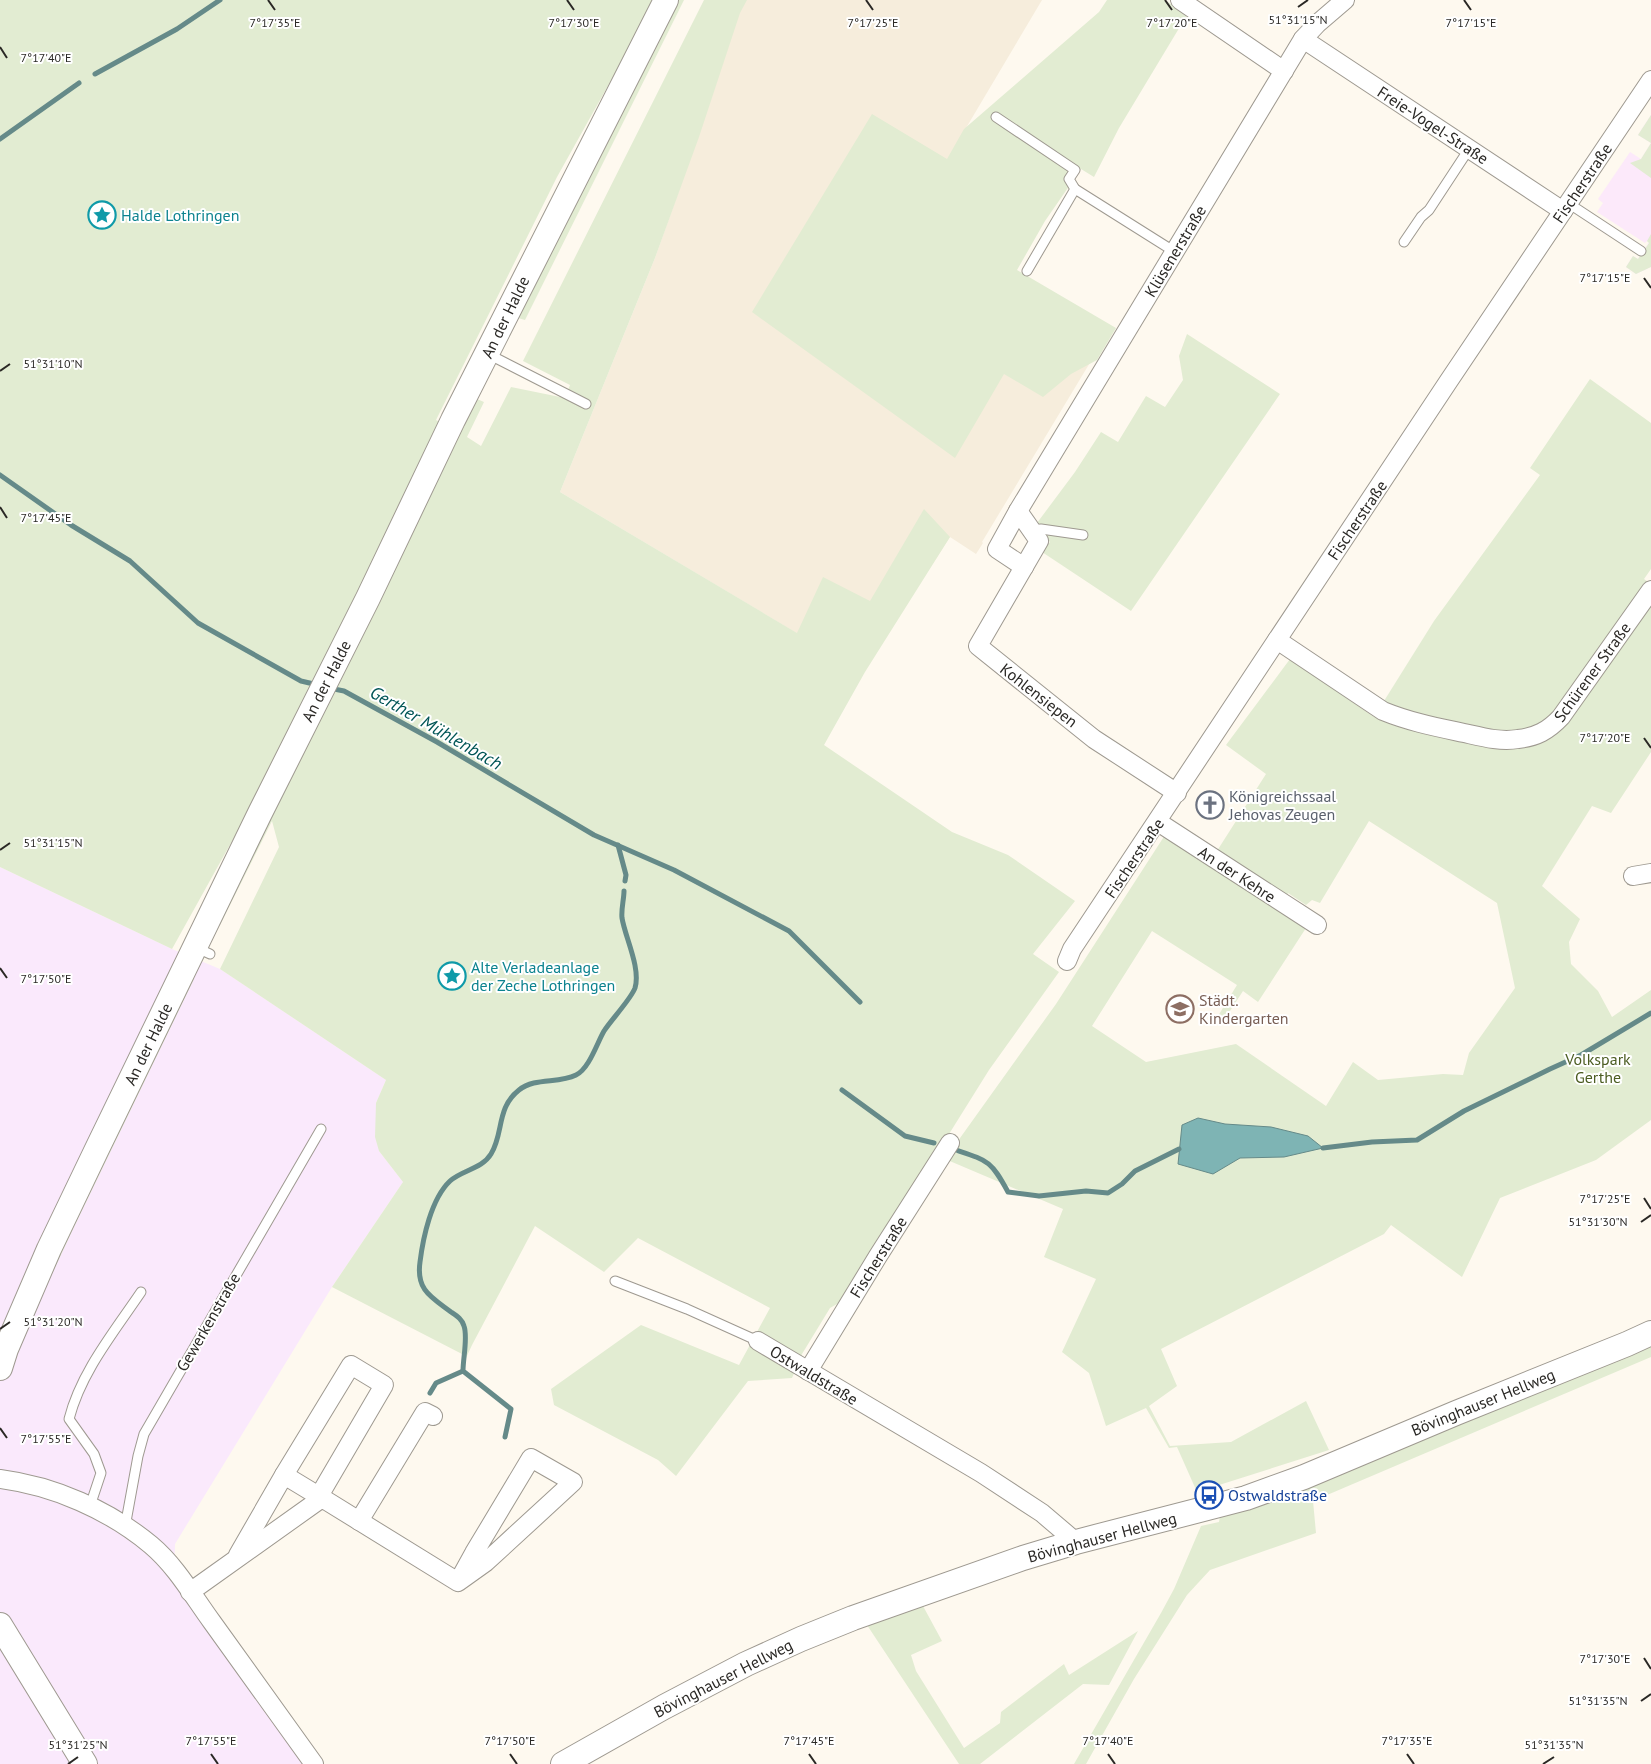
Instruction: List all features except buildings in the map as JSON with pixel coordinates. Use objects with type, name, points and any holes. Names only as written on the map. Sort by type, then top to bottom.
[{"type":"street","name":"An der Halde","points":[[0,1368],[6,1349],[49,1250],[203,950],[294,746],[487,353],[666,0]]},
{"type":"street","points":[[1180,0],[1284,71]]},
{"type":"street","name":"Klüsenerstraße","points":[[1024,568],[997,549],[1018,511],[1303,39],[1345,0]]},
{"type":"street","name":"Freie-Vogel-Straße","points":[[1303,39],[1469,149],[1565,207]]},
{"type":"street","name":"Fischerstraße","points":[[1067,961],[1072,949],[1651,80]]},
{"type":"street","points":[[1018,511],[1039,541],[1024,568]]},
{"type":"street","name":"Kohlensiepen","points":[[1024,568],[978,646],[1094,739],[1177,792]]},
{"type":"street","name":"Schürener Straße","points":[[1277,640],[1383,711],[1392,715],[1409,721],[1492,739],[1517,740],[1550,729],[1561,717],[1651,590]]},
{"type":"street","name":"An der Kehre","points":[[1158,822],[1317,925]]},
{"type":"street","points":[[1633,876],[1651,873]]},
{"type":"street","name":"Fischerstraße","points":[[808,1371],[950,1143]]},
{"type":"street","name":"Bövinghauser Hellweg","points":[[563,1764],[673,1702],[746,1664],[800,1639],[853,1618],[1015,1561],[1152,1521],[1226,1504],[1304,1477],[1651,1333]]},
{"type":"street","name":"Ostwaldstraße","points":[[758,1341],[980,1473],[1042,1514],[1076,1542]]},
{"type":"street","points":[[190,1592],[234,1561],[320,1497],[384,1385],[351,1365],[234,1561]]},
{"type":"street","points":[[359,1521],[425,1412],[433,1416]]},
{"type":"street","points":[[531,1458],[573,1482],[486,1562],[458,1582],[531,1458]]},
{"type":"street","points":[[284,1475],[458,1582]]},
{"type":"street","points":[[0,1480],[34,1486],[74,1499],[125,1526],[152,1546],[170,1565],[314,1764]]},
{"type":"street","points":[[0,1625],[85,1764]]},
{"type":"lane","points":[[996,117],[1075,170],[1069,179],[1075,189],[1175,252]]},
{"type":"lane","points":[[1404,242],[1420,217],[1429,210],[1469,149]]},
{"type":"lane","points":[[1027,271],[1075,189]]},
{"type":"lane","points":[[1565,207],[1641,251]]},
{"type":"lane","points":[[487,353],[586,404]]},
{"type":"lane","points":[[1031,530],[1041,529],[1083,535]]},
{"type":"lane","name":"Gewerkenstraße","points":[[125,1526],[139,1450],[144,1434],[321,1128]]},
{"type":"lane","name":"Ostwaldstraße","points":[[615,1281],[686,1309],[758,1341]]},
{"type":"lane","points":[[90,1506],[101,1472],[94,1454],[70,1419],[74,1401],[83,1380],[141,1292]]},
{"type":"shaded area","points":[[715,0],[1042,0],[925,199],[1091,361],[976,554],[950,537],[862,672],[560,492],[655,258],[698,137]]},
{"type":"shaded area","points":[[1651,115],[1651,143],[1638,135]]},
{"type":"shaded area","points":[[1651,143],[1651,267],[1636,274],[1626,267],[1633,256],[1638,259],[1649,242],[1645,243],[1597,212],[1603,203],[1598,199],[1630,152],[1641,159]]},
{"type":"shaded area","points":[[0,867],[172,949],[220,969],[386,1080],[376,1103],[379,1151],[403,1182],[332,1287],[175,1544],[174,1581],[311,1764],[0,1764]]},
{"type":"green space","points":[[0,0],[652,0],[619,66],[557,177],[436,420],[459,433],[477,399],[484,402],[467,437],[481,446],[511,387],[565,398],[570,385],[523,361],[704,0],[747,0],[740,13],[699,137],[655,258],[560,492],[797,633],[823,577],[870,601],[924,509],[950,537],[865,672],[824,745],[952,832],[1008,855],[1075,901],[1033,954],[1059,972],[989,1070],[846,1299],[830,1308],[802,1354],[792,1378],[748,1381],[676,1476],[658,1460],[554,1405],[551,1389],[641,1325],[739,1365],[770,1308],[638,1238],[604,1272],[535,1226],[466,1358],[462,1354],[332,1287],[403,1182],[379,1151],[375,1137],[376,1103],[386,1080],[220,969],[279,847],[272,821],[220,925],[218,924],[262,787],[172,949],[0,867]]},
{"type":"green space","points":[[676,0],[684,0],[525,320],[518,318]]},
{"type":"green space","points":[[1107,0],[1165,0],[1187,15],[1119,128],[1094,177],[1081,169],[1045,221],[1017,270],[1116,328],[1097,360],[1071,374],[1043,397],[1004,374],[955,458],[752,312],[872,114],[947,159],[964,129],[1099,12]]},
{"type":"green space","points":[[1651,115],[1651,143],[1638,135]]},
{"type":"green space","points":[[1651,143],[1651,178],[1630,163],[1641,159]]},
{"type":"green space","points":[[1651,234],[1651,267],[1636,274],[1626,267],[1633,256],[1638,259],[1649,243],[1647,241]]},
{"type":"green space","points":[[1187,334],[1280,394],[1131,611],[1042,552],[1050,542],[1037,523],[1075,472],[1101,432],[1118,442],[1146,396],[1165,407],[1183,380],[1179,356]]},
{"type":"green space","name":"Volkspark Gerthe","points":[[1590,379],[1651,423],[1651,569],[1644,579],[1651,584],[1651,752],[1611,813],[1592,806],[1542,886],[1580,919],[1569,942],[1571,964],[1598,991],[1612,1017],[1651,990],[1651,1120],[1596,1160],[1500,1198],[1462,1277],[1391,1225],[1384,1234],[1161,1349],[1177,1386],[1149,1406],[1170,1446],[1231,1442],[1306,1401],[1329,1450],[1197,1492],[1177,1447],[1169,1448],[1146,1408],[1106,1426],[1089,1373],[1062,1352],[1096,1279],[1044,1257],[1063,1209],[945,1159],[1056,1004],[1165,835],[1208,865],[1266,774],[1226,745],[1290,659],[1374,717],[1434,621],[1540,475],[1530,468]],"holes":[[[1369,821],[1497,903],[1515,988],[1469,1053],[1463,1075],[1443,1074],[1378,1080],[1353,1062],[1326,1106],[1236,1044],[1146,1062],[1092,1026],[1152,931],[1237,985],[1218,1016],[1226,1017],[1243,991],[1258,1002],[1306,928],[1281,912],[1288,893],[1306,905],[1312,900],[1320,903]]]},
{"type":"green space","points":[[191,977],[194,979],[37,1306],[71,1224]]},
{"type":"green space","points":[[1651,1341],[1651,1357],[1313,1501],[1316,1533],[1210,1570],[1187,1595],[1134,1679],[1086,1764],[1074,1764],[1174,1589],[1201,1526],[1219,1522],[1220,1516]]},
{"type":"green space","points":[[923,1606],[942,1641],[911,1655],[916,1671],[964,1748],[1000,1723],[1001,1712],[1064,1664],[1069,1675],[1138,1631],[1109,1685],[1083,1684],[980,1764],[959,1764],[867,1625]]},
{"type":"water","points":[[1198,1118],[1225,1124],[1271,1127],[1308,1136],[1323,1148],[1284,1157],[1240,1158],[1213,1174],[1178,1164],[1182,1125]]},
{"type":"waterway","points":[[95,74],[177,29],[220,0]]},
{"type":"waterway","points":[[0,139],[79,83]]},
{"type":"waterway","name":"Gerther Mühlenbach","points":[[0,475],[71,525],[130,561],[198,623],[301,681],[318,685]]},
{"type":"waterway","name":"Gerther Mühlenbach","points":[[329,688],[344,691],[437,742],[594,835],[674,870],[789,931],[860,1002]]},
{"type":"waterway","points":[[618,845],[626,875],[625,881]]},
{"type":"waterway","points":[[505,1437],[511,1409],[463,1371],[466,1336],[463,1324],[457,1316],[431,1297],[420,1280],[419,1272],[423,1242],[433,1208],[443,1189],[455,1177],[482,1163],[491,1154],[498,1138],[503,1113],[512,1097],[519,1090],[532,1083],[569,1078],[581,1072],[589,1062],[604,1031],[633,993],[636,971],[622,918],[624,891]]},
{"type":"waterway","name":"Gerther Mühlenbach","points":[[1323,1148],[1372,1142],[1417,1140],[1464,1111],[1581,1055],[1651,1013]]},
{"type":"waterway","name":"Gerther Mühlenbach","points":[[842,1090],[905,1136],[934,1143]]},
{"type":"waterway","name":"Gerther Mühlenbach","points":[[956,1150],[976,1157],[993,1168],[1008,1192],[1039,1196],[1086,1191],[1108,1193],[1122,1184],[1135,1171],[1179,1149]]},
{"type":"waterway","points":[[430,1393],[436,1383],[463,1371]]},
{"type":"place","name":"Halde Lothringen","points":[[102,215]]},
{"type":"place","name":"Königreichssaal Jehovas Zeugen","points":[[1210,805]]},
{"type":"place","name":"Alte Verladeanlage der Zeche Lothringen","points":[[452,976]]},
{"type":"place","name":"Städt. Kindergarten","points":[[1180,1009]]},
{"type":"place","name":"Ostwaldstraße","points":[[1209,1495]]}]
